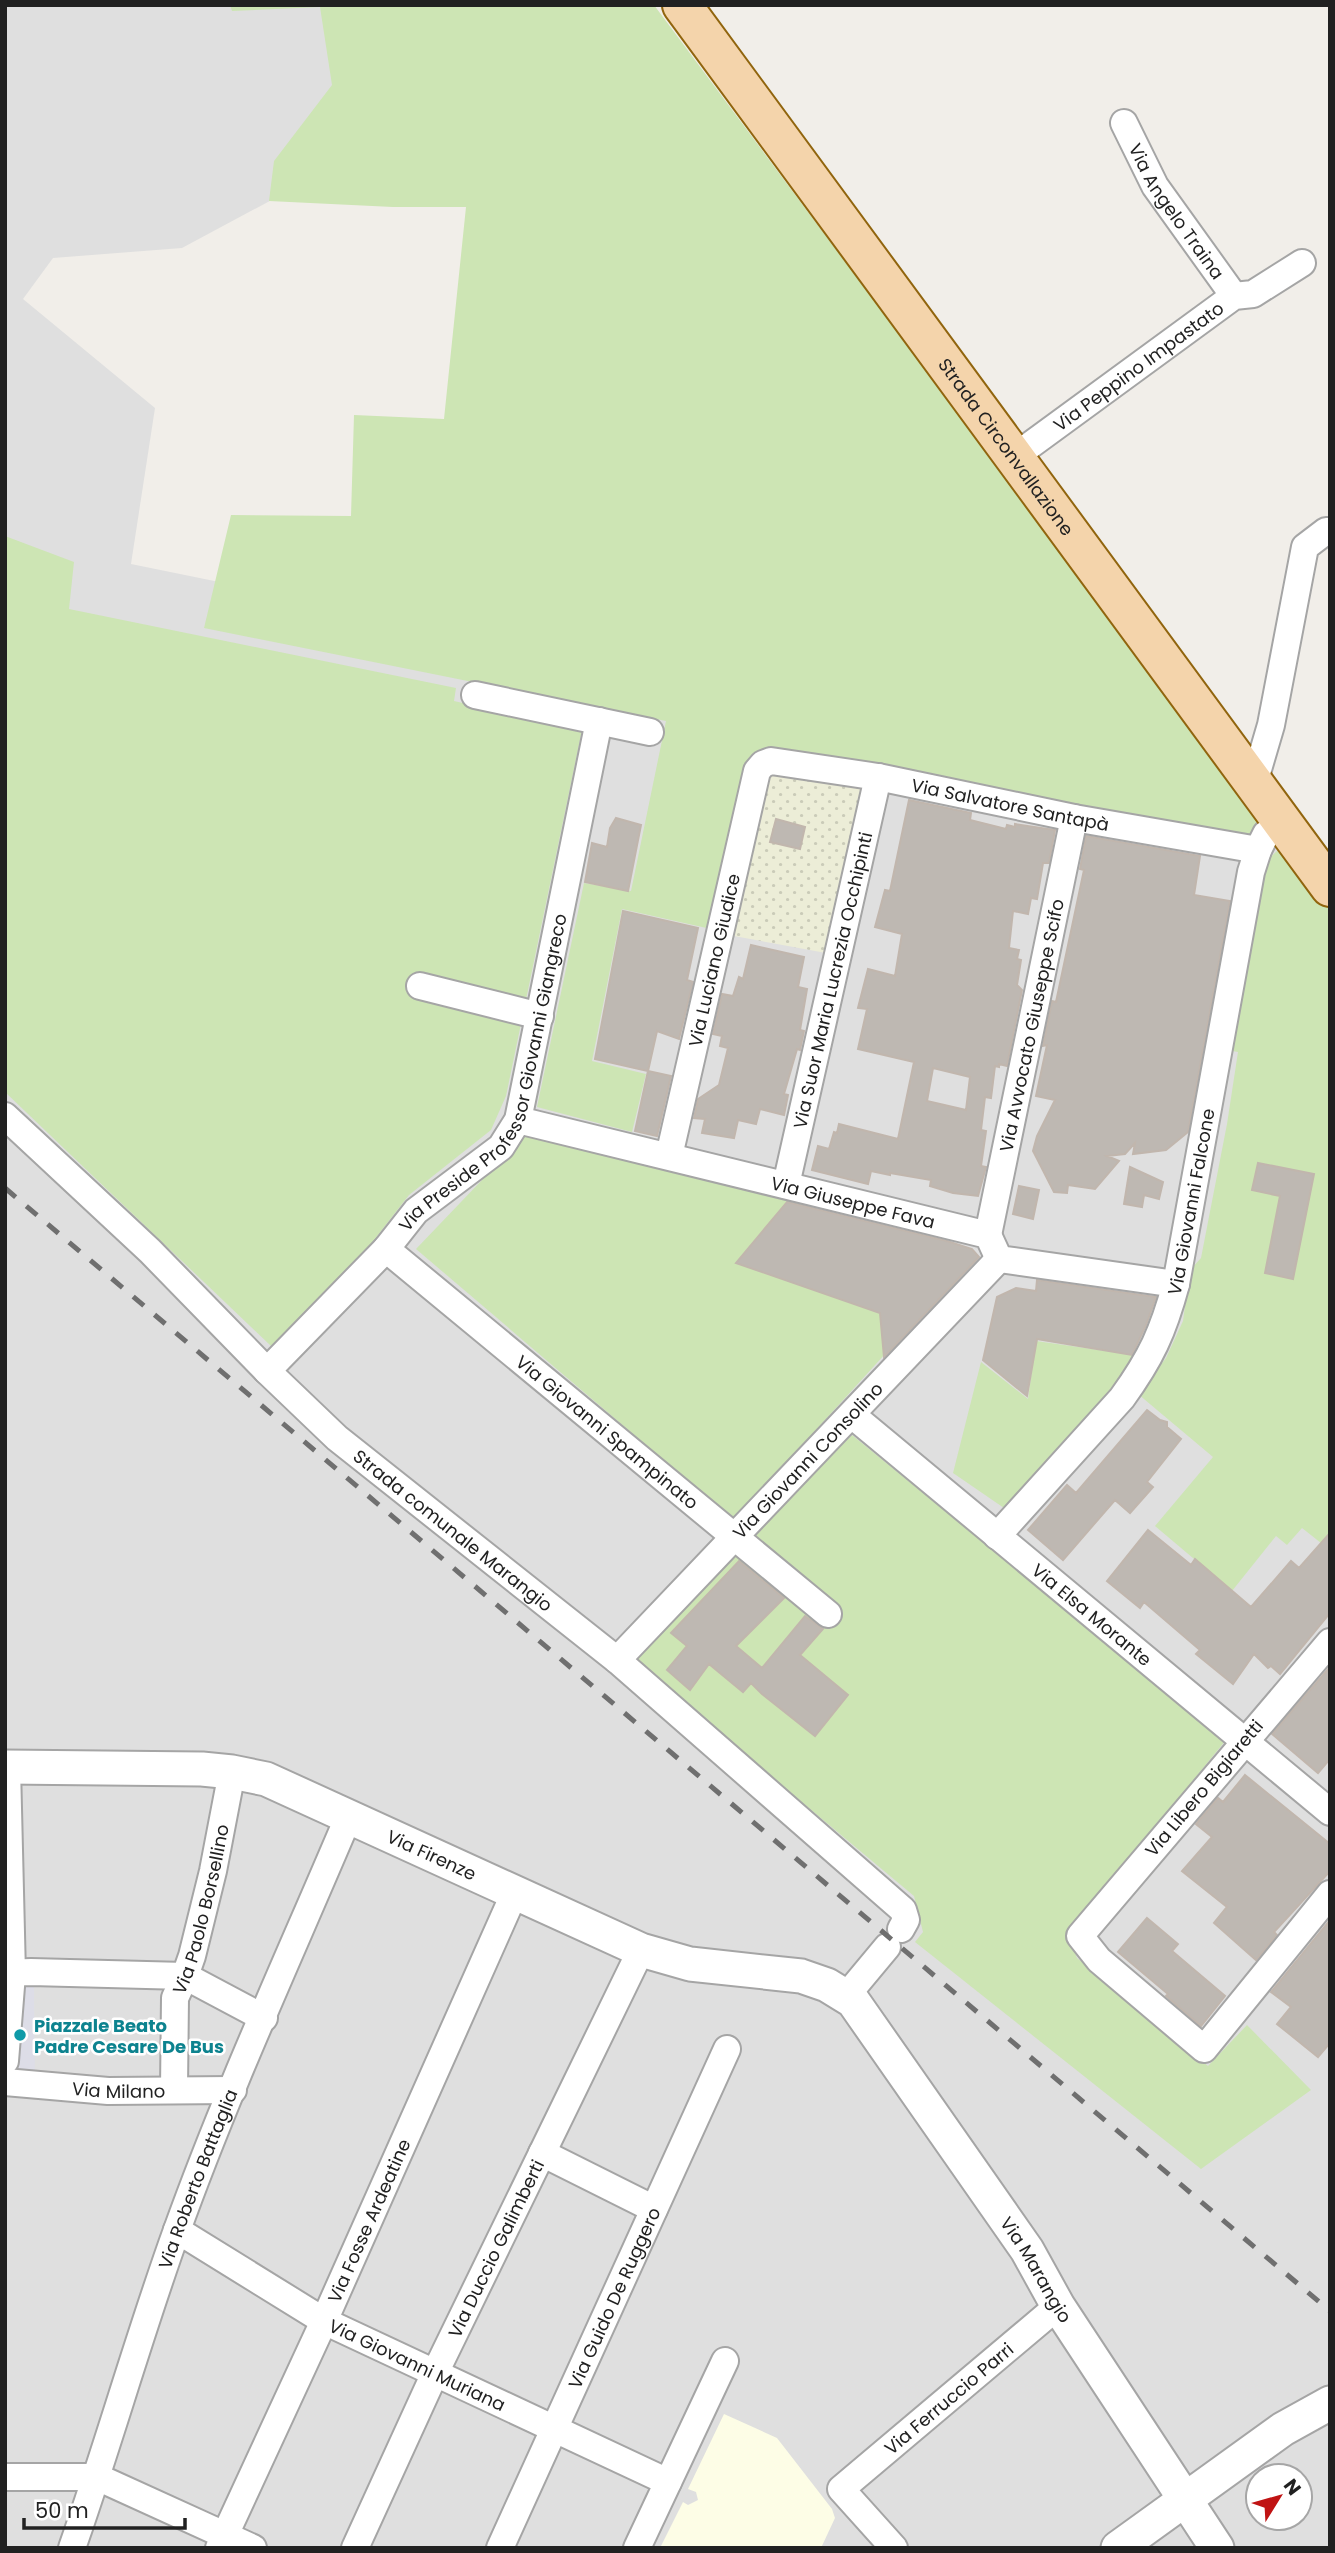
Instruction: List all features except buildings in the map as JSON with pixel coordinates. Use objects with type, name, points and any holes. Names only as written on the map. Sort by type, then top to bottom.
[{"type":"main road","name":"Strada Circonvallazione","points":[[682,5],[1330,887]]},
{"type":"street","name":"Via Angelo Traina","points":[[1124,123],[1155,186],[1234,296]]},
{"type":"street","name":"Via Peppino Impastato","points":[[1014,457],[1234,296],[1253,294],[1302,262]]},
{"type":"street","points":[[1254,783],[1271,725],[1305,547],[1326,531],[1330,531]]},
{"type":"street","points":[[475,695],[650,732]]},
{"type":"street","name":"Via Preside Professor Giovanni Giangreco","points":[[267,1371],[386,1249],[416,1212],[501,1147],[518,1120],[599,721]]},
{"type":"street","name":"Via Salvatore Santapà","points":[[763,764],[771,761],[878,777],[1073,818],[1258,850]]},
{"type":"street","name":"Via Luciano Giudice","points":[[669,1156],[757,771],[763,764]]},
{"type":"street","name":"Via Suor Maria Lucrezia Occhipinti","points":[[786,1185],[878,777]]},
{"type":"street","name":"Via Giovanni Falcone","points":[[997,1536],[1122,1398],[1139,1375],[1164,1327],[1176,1284],[1251,872],[1258,850],[1276,814]]},
{"type":"street","name":"Via Avvocato Giuseppe Scifo","points":[[988,1235],[1073,818]]},
{"type":"street","points":[[420,986],[540,1016]]},
{"type":"street","name":"Strada comunale Marangio","points":[[5,1116],[149,1251],[337,1438],[617,1660],[903,1910],[906,1920],[848,1995]]},
{"type":"street","name":"Via Giuseppe Fava","points":[[518,1120],[988,1235]]},
{"type":"street","points":[[988,1235],[999,1259],[1176,1284]]},
{"type":"street","name":"Via Giovanni Spampinato","points":[[386,1249],[828,1614]]},
{"type":"street","name":"Via Giovanni Consolino","points":[[617,1660],[999,1259]]},
{"type":"street","name":"Via Elsa Morante","points":[[852,1415],[1330,1812]]},
{"type":"street","name":"Via Libero Bigiaretti","points":[[1330,1642],[1080,1936],[1099,1960],[1204,2049],[1330,1894]]},
{"type":"street","points":[[5,2062],[15,1969],[6,1768]]},
{"type":"street","name":"Via Firenze","points":[[6,1768],[202,1769],[266,1779],[640,1950],[690,1964],[802,1976],[827,1984],[848,1995]]},
{"type":"street","name":"Via Paolo Borsellino","points":[[174,2089],[175,1998],[185,1976],[213,1871],[232,1772]]},
{"type":"street","name":"Via Roberto Battaglia","points":[[72,2548],[177,2230],[348,1818]]},
{"type":"street","name":"Via Fosse Ardeatine","points":[[222,2541],[324,2321],[515,1892]]},
{"type":"street","name":"Via Duccio Galimberti","points":[[355,2548],[435,2373],[640,1950]]},
{"type":"street","points":[[15,1969],[185,1976],[264,2018]]},
{"type":"street","name":"Via Marangio","points":[[848,1995],[880,2036],[1027,2250],[1058,2306],[1217,2548]]},
{"type":"street","name":"Via Guido De Ruggero","points":[[500,2548],[727,2049]]},
{"type":"street","name":"Via Milano","points":[[5,2082],[108,2091],[233,2090]]},
{"type":"street","points":[[542,2153],[654,2209]]},
{"type":"street","name":"Via Giovanni Muriana","points":[[177,2230],[324,2321],[668,2482]]},
{"type":"street","name":"Via Ferruccio Parri","points":[[894,2548],[841,2489],[1058,2306]]},
{"type":"street","points":[[637,2548],[725,2361]]},
{"type":"street","points":[[1118,2548],[1283,2429],[1325,2412]]},
{"type":"street","points":[[5,2477],[97,2477],[222,2541],[253,2548]]},
{"type":"shaded area","points":[[5,5],[362,5],[294,188],[182,248],[53,258],[23,299],[155,408],[131,564],[1219,787],[1330,850],[1330,2548],[5,2548]]},
{"type":"shaded area","points":[[768,773],[866,781],[826,953],[734,936]]},
{"type":"shaded area","name":"Piazzale Beato Padre Cesare De Bus","points":[[26,1956],[34,1988],[35,2086],[5,2082],[12,1957]]},
{"type":"shaded area","points":[[724,2414],[777,2438],[832,2509],[835,2518],[821,2548],[660,2548],[683,2502],[688,2505],[698,2500],[696,2492],[688,2489]]},
{"type":"green space","points":[[230,5],[654,5],[1003,474],[1264,812],[1251,835],[776,754],[711,929],[622,909],[592,1061],[646,1074],[632,1132],[537,1107],[584,883],[631,891],[666,721],[204,628],[231,515],[351,516],[354,415],[444,419],[466,207],[393,207],[269,201],[274,161],[332,85],[320,7],[232,11]]},
{"type":"green space","points":[[5,536],[74,562],[69,609],[456,688],[454,701],[582,730],[506,1096],[491,1130],[409,1195],[371,1244],[271,1346],[5,1092]]},
{"type":"green space","points":[[1285,849],[1330,910],[1330,1535],[1321,1543],[1302,1528],[1287,1545],[1276,1536],[1232,1591],[1155,1526],[1213,1457],[1138,1394],[1166,1358],[1183,1321],[1190,1270],[1201,1258],[1238,1052],[1227,1050],[1264,863],[1278,850]]},
{"type":"green space","points":[[526,1134],[568,1138],[976,1254],[734,1520],[416,1249]]},
{"type":"green space","points":[[1036,1341],[1134,1355],[1134,1363],[1033,1479],[1004,1508],[953,1473],[981,1362],[1028,1399]]},
{"type":"green space","points":[[852,1435],[1226,1740],[1068,1934],[1077,1958],[1208,2066],[1247,2025],[1311,2090],[1201,2169],[915,1942],[923,1932],[914,1896],[633,1661]]},
{"type":"railway","points":[[5,1188],[1330,2311]]},
{"type":"place","name":"Piazzale Beato Padre Cesare De Bus","points":[[20,2035]]}]
